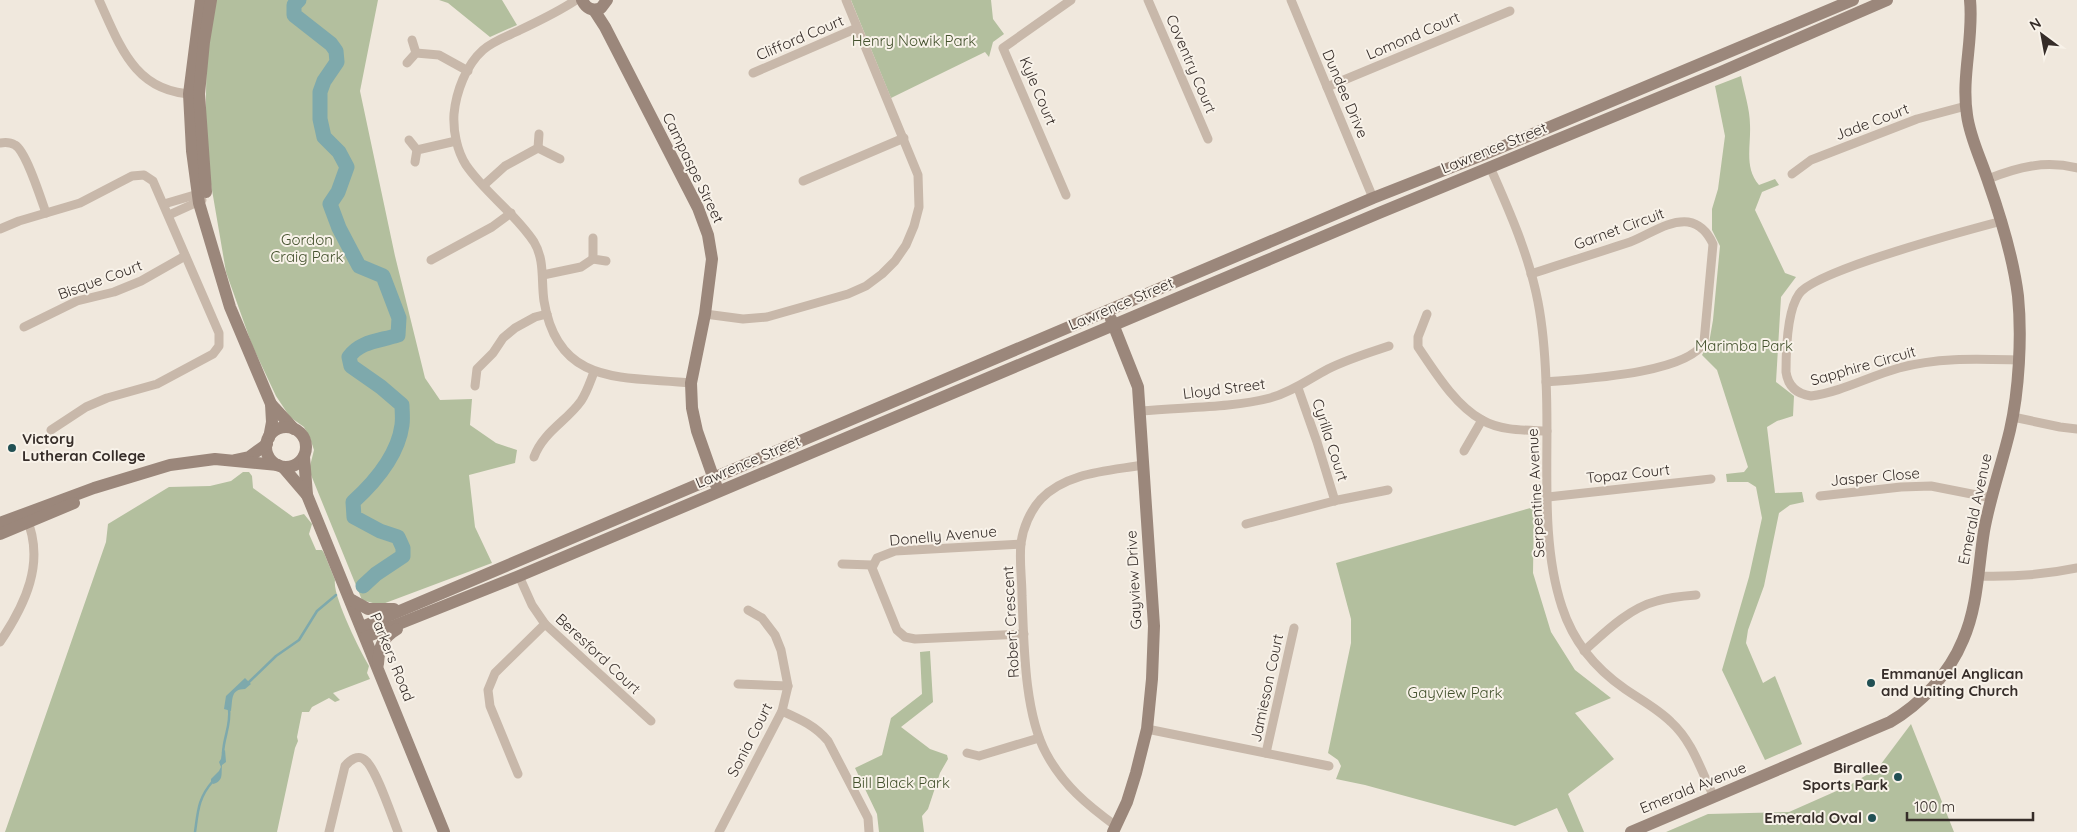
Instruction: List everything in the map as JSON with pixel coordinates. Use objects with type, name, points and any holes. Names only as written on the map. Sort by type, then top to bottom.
[{"type":"main road","points":[[202,0],[194,94],[201,198],[211,233],[211,246],[230,307],[271,404],[303,436],[306,452],[304,457],[295,466],[250,464],[235,460]]},
{"type":"main road","points":[[194,94],[211,0]]},
{"type":"main road","name":"Lawrence Street","points":[[364,632],[404,608],[510,563],[1108,312],[1373,198],[1485,154],[1838,3],[1853,0]]},
{"type":"main road","name":"Lawrence Street","points":[[364,632],[409,621],[519,576],[1378,213],[1722,72],[1888,0]]},
{"type":"main road","name":"Emerald Avenue","points":[[1631,832],[1896,719],[1916,704],[1944,672],[1963,641],[1974,608],[1984,529],[2012,417],[2019,360],[2018,297],[2011,253],[1988,179],[1970,132],[1966,106],[1965,80],[1972,21],[1970,0]]},
{"type":"main road","points":[[1838,3],[1845,18]]},
{"type":"main road","name":"Campaspe Street","points":[[592,4],[698,208],[708,235],[712,259],[705,314],[692,383],[692,408],[697,431],[718,492]]},
{"type":"main road","points":[[1485,154],[1490,167]]},
{"type":"main road","points":[[1373,198],[1378,213]]},
{"type":"main road","name":"Gayview Drive","points":[[1108,312],[1138,387],[1154,626],[1148,729],[1136,773],[1115,829]]},
{"type":"main road","points":[[271,404],[272,422],[268,441],[270,459],[280,466]]},
{"type":"main road","points":[[0,523],[27,517],[96,494],[112,484],[170,465],[235,460],[249,457],[280,429],[294,429]]},
{"type":"main road","name":"Parkers Road","points":[[304,457],[308,495],[444,832]]},
{"type":"main road","name":"Parkers Road","points":[[280,466],[308,495]]},
{"type":"main road","points":[[0,534],[27,517]]},
{"type":"main road","points":[[510,563],[519,576]]},
{"type":"main road","points":[[350,599],[368,609],[404,608]]},
{"type":"main road","points":[[377,664],[379,649],[385,637],[409,621]]},
{"type":"street","points":[[99,0],[118,42],[137,71],[151,84],[159,88],[194,94]]},
{"type":"street","points":[[705,314],[743,319],[766,317],[848,294],[866,286],[882,274],[895,261],[906,245],[919,207],[918,175],[846,0]]},
{"type":"street","name":"Kyle Court","points":[[1066,195],[1003,48],[1071,0]]},
{"type":"street","name":"Coventry Court","points":[[1148,0],[1208,139]]},
{"type":"street","name":"Dundee Drive","points":[[1290,0],[1373,198]]},
{"type":"street","points":[[592,4],[560,11],[501,39],[483,50],[468,71],[456,99],[454,123],[456,141],[465,164],[511,213],[534,242],[539,253],[543,275],[544,300],[547,314],[559,345],[576,362],[594,372],[692,383]]},
{"type":"street","name":"Lomond Court","points":[[1327,87],[1510,11]]},
{"type":"street","name":"Clifford Court","points":[[753,72],[858,28]]},
{"type":"street","points":[[412,40],[416,53]]},
{"type":"street","points":[[416,53],[439,55],[468,71]]},
{"type":"street","points":[[408,64],[416,53]]},
{"type":"street","name":"Jade Court","points":[[1792,174],[1811,160],[1917,119],[1966,106]]},
{"type":"street","points":[[538,134],[538,148]]},
{"type":"street","points":[[803,181],[904,138]]},
{"type":"street","points":[[409,140],[417,150],[415,162]]},
{"type":"street","points":[[417,150],[456,141]]},
{"type":"street","points":[[0,143],[9,142],[16,145],[23,153],[46,213]]},
{"type":"street","points":[[484,185],[505,166],[538,148]]},
{"type":"street","points":[[538,148],[560,159]]},
{"type":"street","points":[[1988,179],[2016,168],[2034,164],[2055,164],[2077,168]]},
{"type":"street","name":"Serpentine Avenue","points":[[1490,167],[1519,236],[1531,274],[1542,330],[1546,382],[1549,536],[1561,605],[1570,627],[1584,651],[1612,679],[1672,722],[1694,752],[1714,797]]},
{"type":"street","points":[[0,229],[18,221],[80,203],[136,174],[151,178],[169,215],[219,333],[220,341],[217,350],[213,354],[156,384],[107,398],[86,407],[51,430]]},
{"type":"street","points":[[164,204],[201,198]]},
{"type":"street","points":[[169,215],[201,198]]},
{"type":"street","points":[[431,260],[492,227],[511,213]]},
{"type":"street","name":"Sapphire Circuit","points":[[2002,221],[1920,244],[1826,277],[1805,287],[1798,294],[1793,306],[1786,372],[1788,380],[1795,390],[1803,395],[1811,396],[1900,368],[1930,362],[1962,359],[2019,360]]},
{"type":"street","name":"Garnet Circuit","points":[[1531,274],[1632,241],[1663,227],[1680,222],[1687,222],[1701,227],[1706,231],[1713,244],[1704,342],[1701,348],[1680,361],[1654,368],[1621,374],[1546,382]]},
{"type":"street","points":[[593,259],[594,238]]},
{"type":"street","name":"Bisque Court","points":[[24,327],[77,301],[136,284],[185,256]]},
{"type":"street","points":[[543,275],[581,267],[593,259],[606,261]]},
{"type":"street","points":[[475,386],[477,369],[503,338],[515,328],[547,314]]},
{"type":"street","points":[[1427,314],[1418,337],[1418,347],[1460,401],[1482,420],[1512,429],[1546,431]]},
{"type":"street","name":"Lloyd Street","points":[[1141,411],[1272,398],[1298,388],[1353,358],[1389,346]]},
{"type":"street","points":[[534,457],[537,449],[554,427],[580,402],[594,372]]},
{"type":"street","name":"Cyrilla Court","points":[[1298,388],[1335,501]]},
{"type":"street","points":[[2012,417],[2077,429]]},
{"type":"street","points":[[1464,451],[1482,420]]},
{"type":"street","name":"Robert Crescent","points":[[1115,829],[1069,787],[1056,770],[1039,738],[1031,704],[1024,634],[1021,544],[1026,524],[1033,510],[1041,499],[1054,488],[1081,476],[1144,465]]},
{"type":"street","name":"Topaz Court","points":[[1548,498],[1711,479]]},
{"type":"street","name":"Jasper Close","points":[[1820,496],[1901,487],[1931,486],[1992,498]]},
{"type":"street","name":"Cyrilla Court","points":[[1246,524],[1335,501],[1388,490]]},
{"type":"street","points":[[0,642],[23,605],[30,583],[35,552],[27,517]]},
{"type":"street","name":"Donelly Avenue","points":[[872,565],[877,558],[895,551],[1021,544]]},
{"type":"street","points":[[842,564],[872,565],[897,630],[905,637],[915,639],[1024,634]]},
{"type":"street","points":[[1978,576],[2021,576],[2053,573],[2077,568]]},
{"type":"street","name":"Beresford Court","points":[[519,576],[532,605],[545,624],[650,722]]},
{"type":"street","points":[[1584,651],[1626,616],[1647,604],[1696,595]]},
{"type":"street","name":"Sonia Court","points":[[719,832],[782,711],[788,686],[781,650],[775,635],[762,618],[748,610]]},
{"type":"street","points":[[518,774],[490,706],[488,690],[495,673],[545,624]]},
{"type":"street","name":"Jamieson Court","points":[[1266,753],[1294,628]]},
{"type":"street","points":[[738,684],[788,686]]},
{"type":"street","points":[[782,711],[806,721],[822,733],[828,741],[868,818],[869,832]]},
{"type":"street","name":"Jamieson Court","points":[[1148,729],[1329,766]]},
{"type":"street","points":[[967,753],[979,756],[1039,738]]},
{"type":"street","points":[[329,832],[345,766],[359,757],[366,760],[374,770],[398,832]]},
{"type":"green space","name":"Gordon Craig Park","points":[[215,0],[378,0],[360,91],[395,256],[425,378],[440,400],[472,399],[470,425],[496,443],[517,450],[515,463],[469,475],[475,527],[492,563],[380,605],[362,600],[309,470],[314,450],[310,438],[304,427],[290,417],[276,396],[252,345],[226,272],[205,149],[207,38]]},
{"type":"green space","points":[[439,0],[502,0],[517,25],[490,37],[448,3]]},
{"type":"green space","name":"Henry Nowik Park","points":[[851,0],[991,0],[993,19],[1004,34],[993,42],[989,57],[985,52],[891,98]]},
{"type":"green space","name":"Marimba Park","points":[[1741,76],[1750,119],[1749,156],[1751,171],[1759,185],[1775,179],[1779,185],[1762,192],[1755,210],[1785,273],[1796,277],[1781,297],[1776,382],[1794,396],[1793,416],[1777,421],[1767,427],[1775,493],[1802,492],[1804,502],[1790,505],[1779,513],[1764,586],[1748,630],[1746,643],[1763,683],[1775,676],[1802,744],[1765,760],[1722,670],[1749,577],[1762,518],[1756,487],[1748,482],[1727,482],[1726,474],[1744,472],[1748,467],[1717,370],[1702,355],[1709,343],[1713,320],[1720,246],[1712,230],[1712,209],[1718,189],[1725,136],[1715,86]]},
{"type":"green space","points":[[243,472],[249,472],[252,476],[253,488],[293,517],[304,514],[312,524],[309,534],[316,550],[322,550],[324,553],[335,580],[335,587],[342,610],[369,666],[367,673],[370,679],[333,693],[340,700],[335,702],[329,698],[312,707],[309,712],[302,712],[297,737],[298,741],[277,832],[5,832],[106,542],[108,524],[169,487],[210,486],[231,481]]},
{"type":"green space","name":"Gayview Park","points":[[1534,507],[1533,573],[1551,632],[1575,670],[1611,698],[1575,713],[1614,759],[1568,794],[1584,832],[1568,832],[1557,808],[1515,826],[1365,785],[1336,779],[1341,766],[1338,760],[1328,753],[1351,643],[1351,619],[1336,563]]},
{"type":"green space","name":"Bill Black Park","points":[[930,651],[933,702],[901,727],[930,749],[947,755],[948,759],[940,773],[928,809],[922,816],[924,832],[879,832],[877,814],[855,768],[882,755],[891,718],[922,694],[920,652]]},
{"type":"green space","name":"Birallee Sports Park","points":[[1911,724],[1954,832],[1666,832],[1708,814],[1789,812],[1850,785],[1878,768]]},
{"type":"water","points":[[245,678],[251,684],[235,693],[232,699],[231,711],[224,709],[226,696]]},
{"type":"water","points":[[225,750],[226,762],[222,765],[221,777],[217,783],[213,784],[211,779],[221,767],[219,762],[222,752]]},
{"type":"waterway","points":[[299,0],[294,5],[294,15],[331,44],[336,51],[337,62],[324,81],[320,92],[320,119],[324,137],[339,152],[347,167],[338,192],[330,204],[339,228],[359,266],[383,276],[399,318],[398,335],[371,342],[359,348],[349,357],[351,366],[381,387],[402,405],[400,436],[391,457],[377,477],[353,502],[354,517],[380,531],[398,537],[403,548],[403,556],[376,574],[363,586]]},
{"type":"waterway","points":[[248,683],[276,656],[299,640],[317,611],[336,595]]},
{"type":"waterway","points":[[223,753],[229,720],[229,708]]},
{"type":"waterway","points":[[195,832],[198,811],[204,793],[213,781]]},
{"type":"place","name":"Victory Lutheran College","points":[[12,448]]},
{"type":"place","name":"Emmanuel Anglican and Uniting Church","points":[[1871,683]]},
{"type":"place","name":"Birallee Sports Park","points":[[1898,777]]},
{"type":"place","name":"Emerald Oval","points":[[1872,818]]}]
